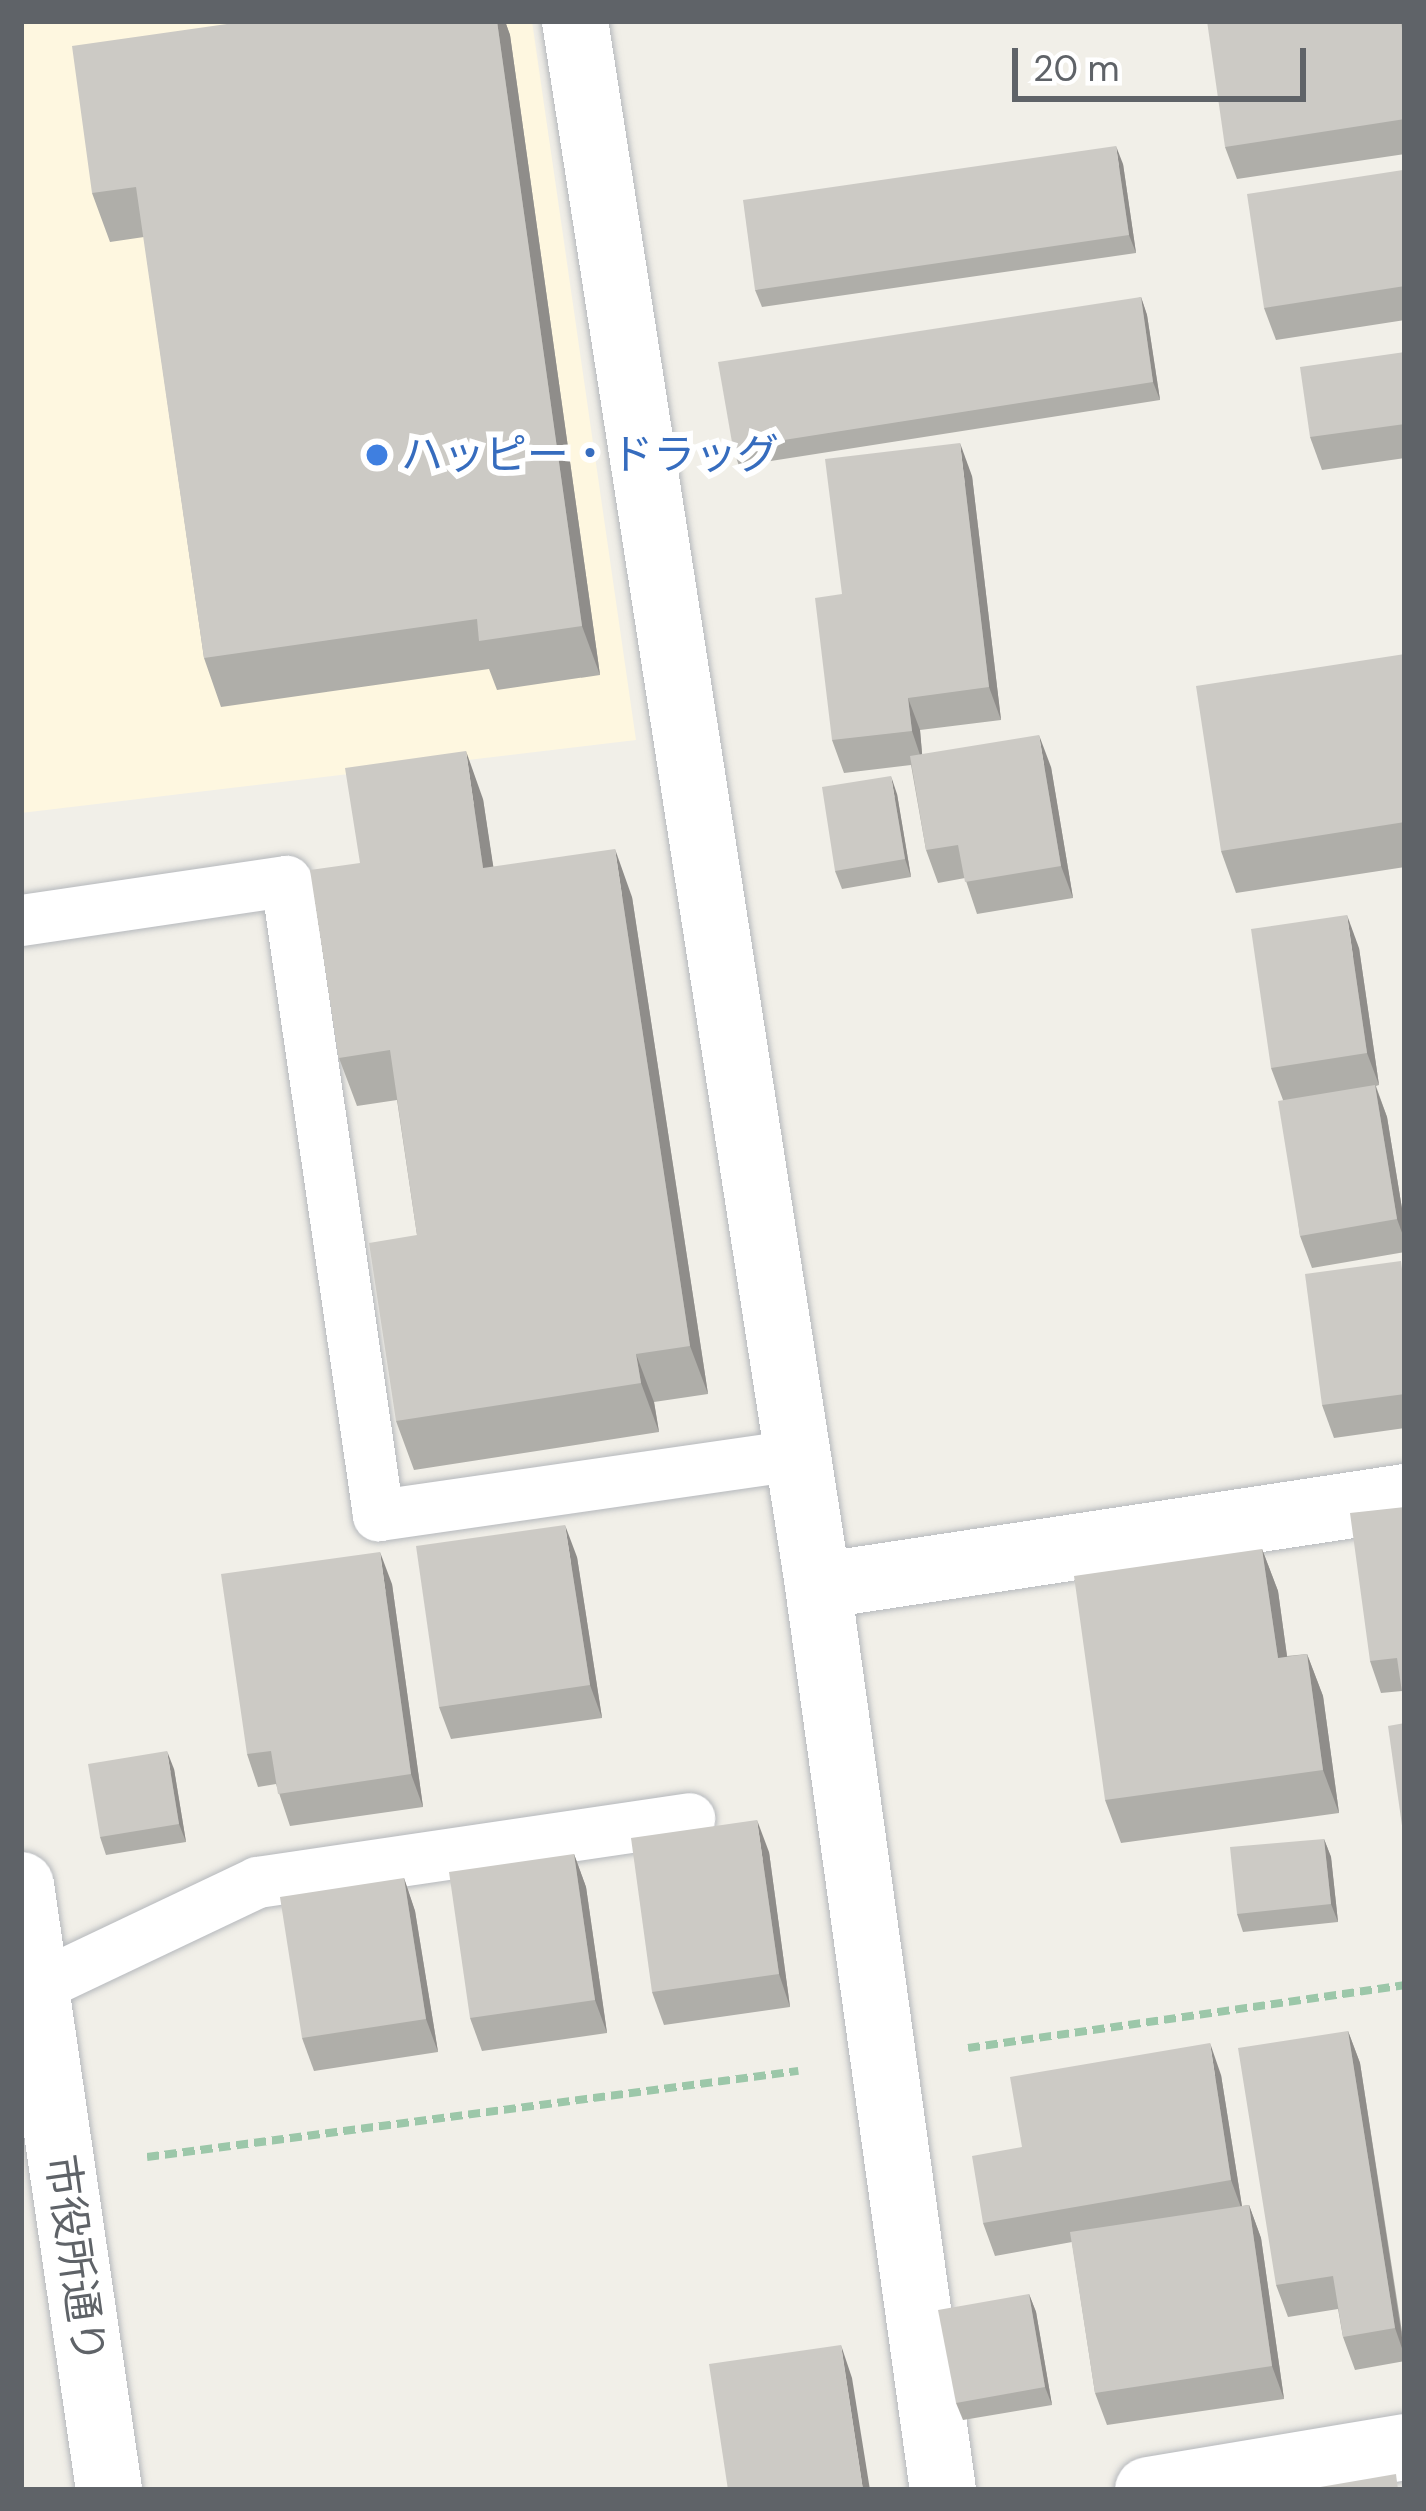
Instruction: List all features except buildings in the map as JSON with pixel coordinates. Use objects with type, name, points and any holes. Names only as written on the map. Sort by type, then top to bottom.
[{"type":"street","points":[[575,21],[794,1455],[818,1586],[877,2061],[943,2490]]},
{"type":"street","points":[[818,1586],[1405,1497]]},
{"type":"street","name":"市役所通り","points":[[21,1885],[109,2490]]},
{"type":"street","points":[[1148,2490],[1405,2447]]},
{"type":"lane","points":[[21,920],[286,881],[378,1515],[794,1455]]},
{"type":"lane","points":[[36,1987],[257,1882],[689,1818]]},
{"type":"path","points":[[62,2169],[877,2061],[1405,1984]]},
{"type":"shaded area","points":[[21,21],[532,21],[636,740],[21,813]]},
{"type":"place","name":"ハッピー・ドラッグ","points":[[377,455]]}]
